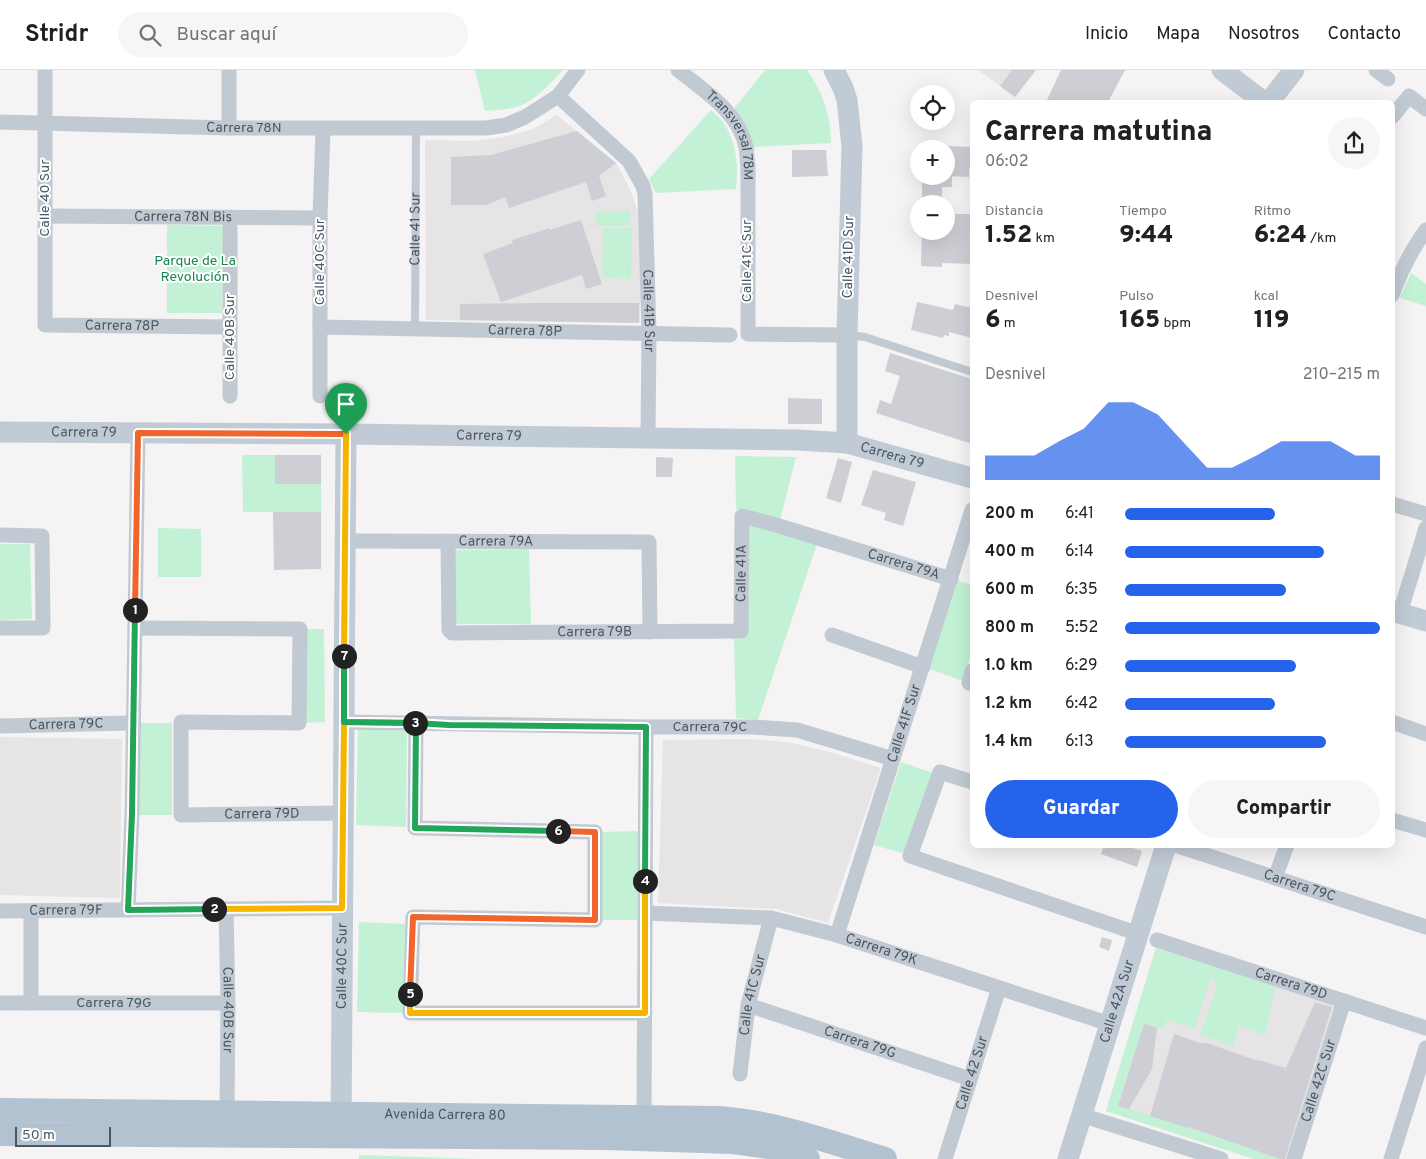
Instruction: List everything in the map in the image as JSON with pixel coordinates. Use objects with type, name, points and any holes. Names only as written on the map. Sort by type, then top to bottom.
[{"type":"main road","name":"Avenida Carrera 80","points":[[0,1110],[228,1112],[341,1125],[606,1138],[733,1142],[768,1147],[808,1159]]},
{"type":"main road","name":"Avenida Carrera 80","points":[[0,1134],[644,1118],[718,1118],[779,1127],[885,1159]]},
{"type":"street","name":"Calle 40 Sur","points":[[45,70],[45,325]]},
{"type":"street","points":[[229,128],[230,70]]},
{"type":"street","name":"Carrera 78N","points":[[0,122],[229,128],[486,128],[506,124],[525,117],[558,96],[578,70]]},
{"type":"street","name":"Transversal 78M","points":[[678,70],[714,99],[735,120],[742,133],[746,147],[747,188]]},
{"type":"street","points":[[1222,70],[1261,100]]},
{"type":"street","points":[[1271,100],[1294,70]]},
{"type":"street","name":"Calle 41D Sur","points":[[835,72],[847,100],[852,146],[847,335],[847,443]]},
{"type":"street","name":"Calle 41B Sur","points":[[558,96],[629,161],[643,186],[645,194],[650,334],[648,437]]},
{"type":"street","points":[[1395,113],[1409,96],[1426,109]]},
{"type":"street","name":"Calle 40C Sur","points":[[320,396],[320,218],[323,129]]},
{"type":"street","name":"Calle 41C Sur","points":[[747,188],[748,334],[847,335]]},
{"type":"street","name":"Carrera 78N Bis","points":[[45,216],[320,218]]},
{"type":"street","name":"Calle 40B Sur","points":[[230,218],[230,396]]},
{"type":"street","points":[[1395,287],[1411,252],[1426,230]]},
{"type":"street","name":"Carrera 78P","points":[[45,325],[230,327]]},
{"type":"street","name":"Carrera 78P","points":[[320,327],[730,335]]},
{"type":"street","name":"Carrera 79","points":[[0,432],[798,440],[847,443],[970,477]]},
{"type":"street","points":[[128,910],[132,814],[138,433]]},
{"type":"street","name":"Calle 40C Sur","points":[[341,1125],[346,434]]},
{"type":"street","points":[[1395,505],[1426,514]]},
{"type":"street","name":"Carrera 79A","points":[[742,516],[950,579]]},
{"type":"street","name":"Calle 41A","points":[[741,631],[742,516]]},
{"type":"street","name":"Calle 41F Sur","points":[[837,935],[970,516]]},
{"type":"street","points":[[1426,528],[1396,612],[1426,621]]},
{"type":"street","points":[[0,535],[42,536],[43,628],[0,628]]},
{"type":"street","name":"Carrera 79A","points":[[345,540],[649,542],[650,632]]},
{"type":"street","name":"Carrera 79B","points":[[448,541],[448,630],[450,632],[741,631]]},
{"type":"street","name":"Carrera 79D","points":[[135,628],[300,629],[299,723],[181,722],[181,815],[343,813]]},
{"type":"street","points":[[832,635],[923,666]]},
{"type":"street","name":"Carrera 79C","points":[[344,722],[646,727],[742,726],[798,730],[893,759]]},
{"type":"street","points":[[416,723],[415,828],[595,832],[595,920],[413,917],[410,1013],[645,1013]]},
{"type":"street","points":[[1395,723],[1426,734]]},
{"type":"street","name":"Carrera 79C","points":[[0,726],[133,724]]},
{"type":"street","points":[[644,1118],[646,727]]},
{"type":"street","name":"Carrera 79D","points":[[970,781],[940,772],[910,856],[1148,937],[1426,1028]]},
{"type":"street","points":[[1395,821],[1426,829]]},
{"type":"street","name":"Calle 42A Sur","points":[[1068,1159],[1110,1024],[1148,937],[1165,848]]},
{"type":"street","name":"Carrera 79C","points":[[1184,848],[1426,927]]},
{"type":"street","points":[[1275,878],[1286,848]]},
{"type":"street","name":"Carrera 79F","points":[[0,911],[342,908]]},
{"type":"street","name":"Calle 40B Sur","points":[[226,909],[228,1112]]},
{"type":"street","points":[[31,910],[31,1003]]},
{"type":"street","name":"Carrera 79K","points":[[645,913],[772,918],[837,935],[1110,1024]]},
{"type":"street","name":"Calle 41C Sur","points":[[740,1074],[748,1005],[772,918]]},
{"type":"street","name":"Calle 42 Sur","points":[[945,1159],[999,988]]},
{"type":"street","name":"Calle 42C Sur","points":[[1294,1159],[1344,1001]]},
{"type":"street","name":"Carrera 79G","points":[[0,1003],[228,1003]]},
{"type":"street","name":"Carrera 79G","points":[[748,1005],[970,1079]]},
{"type":"street","points":[[1391,1159],[1426,1048]]},
{"type":"street","points":[[1081,1115],[1221,1159]]},
{"type":"lane","name":"Calle 41 Sur","points":[[415,329],[416,128]]},
{"type":"lane","points":[[847,335],[865,337],[970,371]]},
{"type":"shaded area","points":[[978,70],[1036,70],[1015,97]]},
{"type":"shaded area","points":[[557,115],[616,163],[631,191],[640,218],[640,323],[426,320],[425,140],[473,141],[503,137],[533,129]]},
{"type":"shaded area","points":[[0,737],[122,739],[120,898],[0,895]]},
{"type":"shaded area","points":[[752,739],[793,743],[881,768],[828,923],[776,909],[658,903],[663,740]]},
{"type":"shaded area","points":[[1156,948],[1337,1006],[1288,1159],[1254,1159],[1106,1111]]},
{"type":"green space","points":[[475,70],[563,70],[530,101],[510,109],[485,111]]},
{"type":"green space","points":[[765,70],[807,70],[818,87],[828,114],[831,143],[752,147],[733,110]]},
{"type":"green space","points":[[711,110],[723,122],[734,145],[737,163],[736,189],[656,193],[649,179]]},
{"type":"green space","points":[[596,211],[630,211],[630,226],[596,226]]},
{"type":"green space","name":"Parque de La Revolución","points":[[167,225],[223,226],[222,313],[167,313]]},
{"type":"green space","points":[[603,228],[632,228],[631,279],[602,278]]},
{"type":"green space","points":[[1411,273],[1426,284],[1426,306],[1400,298]]},
{"type":"green space","points":[[242,455],[275,455],[275,484],[321,484],[321,512],[243,512]]},
{"type":"green space","points":[[735,456],[796,457],[777,532],[817,544],[758,720],[736,718],[734,639],[744,638],[747,512],[736,509]]},
{"type":"green space","points":[[158,528],[201,529],[201,577],[158,577]]},
{"type":"green space","points":[[0,544],[30,544],[32,619],[0,620]]},
{"type":"green space","points":[[529,549],[531,624],[453,624],[452,550]]},
{"type":"green space","points":[[956,580],[970,584],[970,658],[963,681],[927,668]]},
{"type":"green space","points":[[303,629],[324,629],[325,722],[304,723]]},
{"type":"green space","points":[[139,723],[172,723],[172,815],[139,815]]},
{"type":"green space","points":[[358,729],[407,731],[406,827],[356,825]]},
{"type":"green space","points":[[901,762],[933,773],[905,854],[874,845]]},
{"type":"green space","points":[[638,831],[637,920],[601,920],[602,832]]},
{"type":"green space","points":[[359,922],[405,924],[403,1013],[357,1012]]},
{"type":"green space","points":[[1156,948],[1275,986],[1265,1035],[1239,1026],[1233,1046],[1200,1035],[1218,982],[1211,979],[1194,1029],[1167,1020],[1163,1029],[1144,1024],[1118,1105],[1280,1159],[1254,1159],[1106,1111]]},
{"type":"green space","points":[[359,1155],[478,1159],[359,1159]]},
{"type":"building","points":[[1012,70],[1036,70],[1015,97],[1000,86]]},
{"type":"building","points":[[1061,70],[1125,70],[1109,100],[1047,100]]},
{"type":"building","points":[[577,131],[616,163],[599,176],[606,196],[592,201],[586,182],[509,208],[505,197],[486,205],[451,205],[451,157],[491,155]]},
{"type":"building","points":[[955,146],[970,147],[969,177],[955,176]]},
{"type":"building","points":[[792,150],[826,150],[828,176],[792,177]]},
{"type":"building","points":[[922,185],[952,185],[952,187],[942,187],[942,195],[922,195]]},
{"type":"building","points":[[955,214],[970,214],[970,264],[942,263],[942,267],[921,266],[922,240],[955,240]]},
{"type":"building","points":[[581,220],[602,284],[586,289],[582,275],[501,302],[483,254],[513,243],[512,240]]},
{"type":"building","points":[[917,302],[953,310],[955,304],[970,308],[970,337],[949,332],[949,336],[944,335],[943,338],[911,330]]},
{"type":"building","points":[[639,303],[639,323],[460,320],[460,304]]},
{"type":"building","points":[[890,353],[970,378],[970,443],[876,413],[880,400],[891,404],[900,376],[885,371]]},
{"type":"building","points":[[788,398],[822,399],[822,424],[788,424]]},
{"type":"building","points":[[275,455],[321,455],[321,484],[275,484]]},
{"type":"building","points":[[656,457],[673,458],[672,477],[656,477]]},
{"type":"building","points":[[838,458],[852,462],[841,503],[826,498]]},
{"type":"building","points":[[873,470],[916,482],[903,526],[884,520],[886,513],[861,505]]},
{"type":"building","points":[[273,512],[321,512],[321,569],[274,570]]},
{"type":"building","points":[[1103,848],[1133,848],[1142,851],[1137,867],[1101,854]]},
{"type":"building","points":[[1102,937],[1112,940],[1109,951],[1099,947]]},
{"type":"building","points":[[1315,1002],[1332,1007],[1285,1159],[1280,1159],[1150,1116],[1174,1034],[1286,1068]]},
{"type":"building","points":[[1144,1024],[1157,1028],[1152,1069],[1129,1109],[1118,1106]]},
{"type":"route","points":[[346,434],[138,433],[132,814],[128,910],[342,908],[344,722],[416,723],[449,725],[646,727],[645,1013],[410,1013],[413,917],[595,920],[595,832],[415,828],[416,723],[355,722],[344,722],[346,434]]}]
